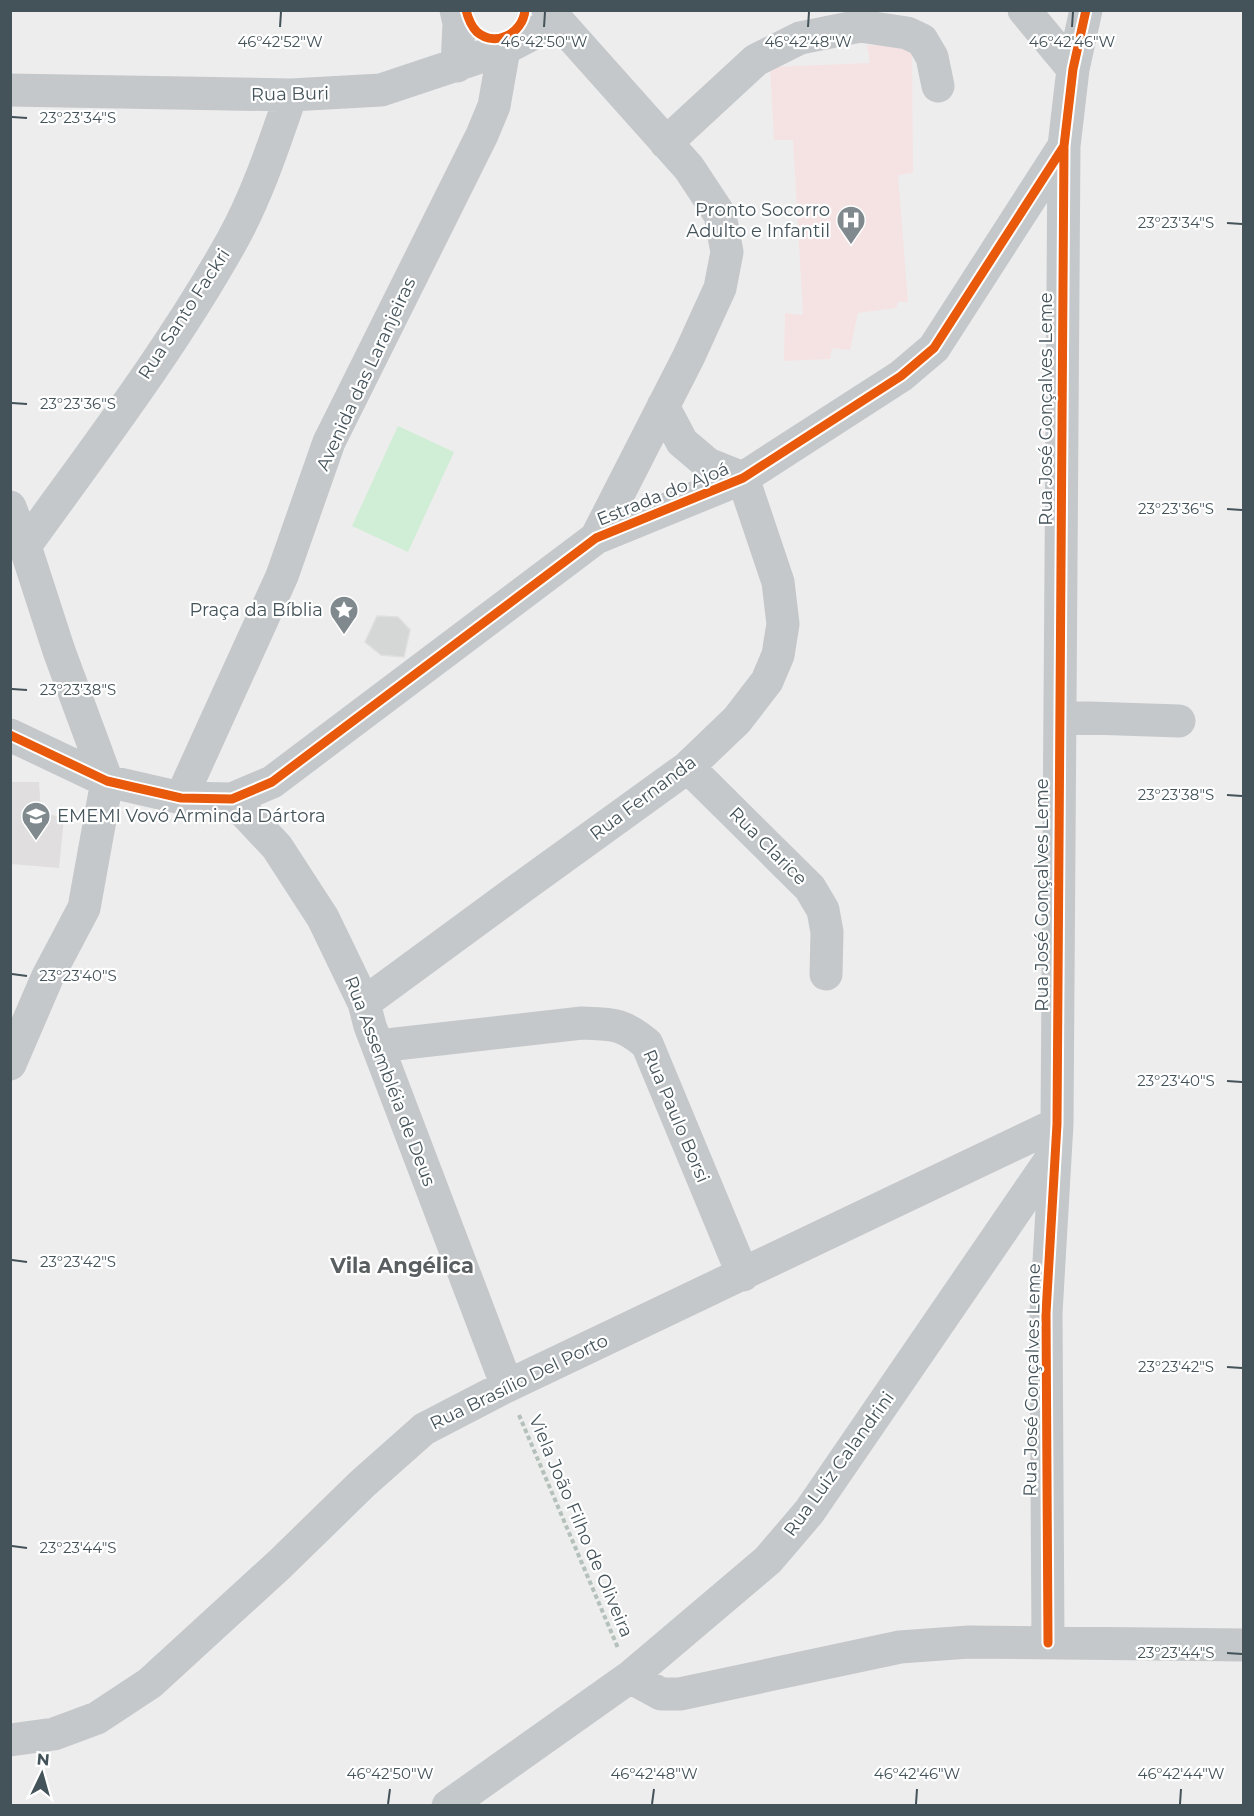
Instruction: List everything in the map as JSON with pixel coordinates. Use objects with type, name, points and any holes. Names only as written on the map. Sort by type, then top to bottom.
[{"type":"street","points":[[456,10],[459,23],[457,66]]},
{"type":"street","points":[[1024,10],[1074,69]]},
{"type":"street","name":"Estrada do Ajoá","points":[[10,735],[107,781],[181,798],[232,799],[272,782],[596,538],[743,478],[901,376],[934,348],[1064,146],[1074,69],[1086,10]]},
{"type":"street","points":[[552,16],[689,168],[720,215],[727,252],[720,288],[689,356],[596,538]]},
{"type":"street","name":"Rua Buri","points":[[10,90],[291,95],[381,90],[504,49],[552,16]]},
{"type":"street","points":[[666,143],[756,60],[800,38],[860,26],[907,33],[922,40],[932,57],[938,86]]},
{"type":"street","name":"Avenida das Laranjeiras","points":[[181,798],[282,576],[329,442],[482,135],[494,106],[504,49]]},
{"type":"street","name":"Rua Santo Fackri","points":[[25,546],[188,314],[228,248],[263,177],[291,95]]},
{"type":"street","name":"Rua José Gonçalves Leme","points":[[1048,1643],[1046,1313],[1056,1138],[1064,146]]},
{"type":"street","points":[[663,406],[682,442],[708,464],[743,478]]},
{"type":"street","name":"Rua Fernanda","points":[[364,1004],[522,886],[688,767],[737,720],[767,681],[778,655],[783,624],[778,582],[743,478]]},
{"type":"street","points":[[10,507],[59,651],[107,781],[84,908],[47,978],[10,1064]]},
{"type":"street","points":[[1060,717],[1179,721]]},
{"type":"street","name":"Rua Clarice","points":[[688,767],[810,888],[823,910],[826,932],[826,974]]},
{"type":"street","name":"Rua Assembléia de Deus","points":[[232,799],[284,857],[323,918],[364,1004],[507,1386]]},
{"type":"street","name":"Rua Paulo Borsi","points":[[378,1046],[582,1023],[611,1024],[631,1031],[647,1044],[743,1275]]},
{"type":"street","name":"Rua Brasílio Del Porto","points":[[10,1740],[54,1734],[97,1718],[150,1683],[280,1564],[362,1484],[424,1429],[507,1386],[743,1275],[1056,1138]]},
{"type":"street","name":"Rua Luiz Calandrini","points":[[448,1806],[630,1677],[768,1560],[809,1512],[1056,1138]]},
{"type":"street","points":[[630,1677],[662,1694],[680,1694],[900,1647],[969,1642],[1244,1645]]},
{"type":"shaded area","name":"Pronto Socorro Adulto e Infantil","points":[[867,45],[912,47],[913,173],[898,175],[908,302],[898,302],[896,308],[858,313],[850,350],[832,348],[830,359],[784,361],[785,313],[803,315],[793,140],[774,140],[770,67],[870,63]]},
{"type":"shaded area","name":"EMEMI Vovó Arminda Dártora","points":[[10,782],[39,782],[41,812],[64,818],[59,868],[11,864]]},
{"type":"green space","points":[[398,426],[454,452],[408,552],[352,526]]},
{"type":"building","points":[[377,616],[398,617],[410,630],[404,657],[381,655],[365,642]]},
{"type":"cycle path","points":[[466,10],[477,32],[492,39],[507,36],[514,31],[523,18],[525,10]]},
{"type":"cycle path","points":[[10,735],[107,781],[181,798],[232,799],[272,782],[596,538],[743,478],[901,376],[934,348],[1064,146],[1073,69],[1086,10]]},
{"type":"cycle path","points":[[1048,1643],[1046,1313],[1057,1124],[1064,146]]},
{"type":"place","name":"Pronto Socorro Adulto e Infantil","points":[[851,246]]},
{"type":"place","name":"Praça da Bíblia","points":[[344,636]]},
{"type":"place","name":"EMEMI Vovó Arminda Dártora","points":[[36,842]]},
{"type":"district","name":"Vila Angélica","points":[[402,1265]]}]
